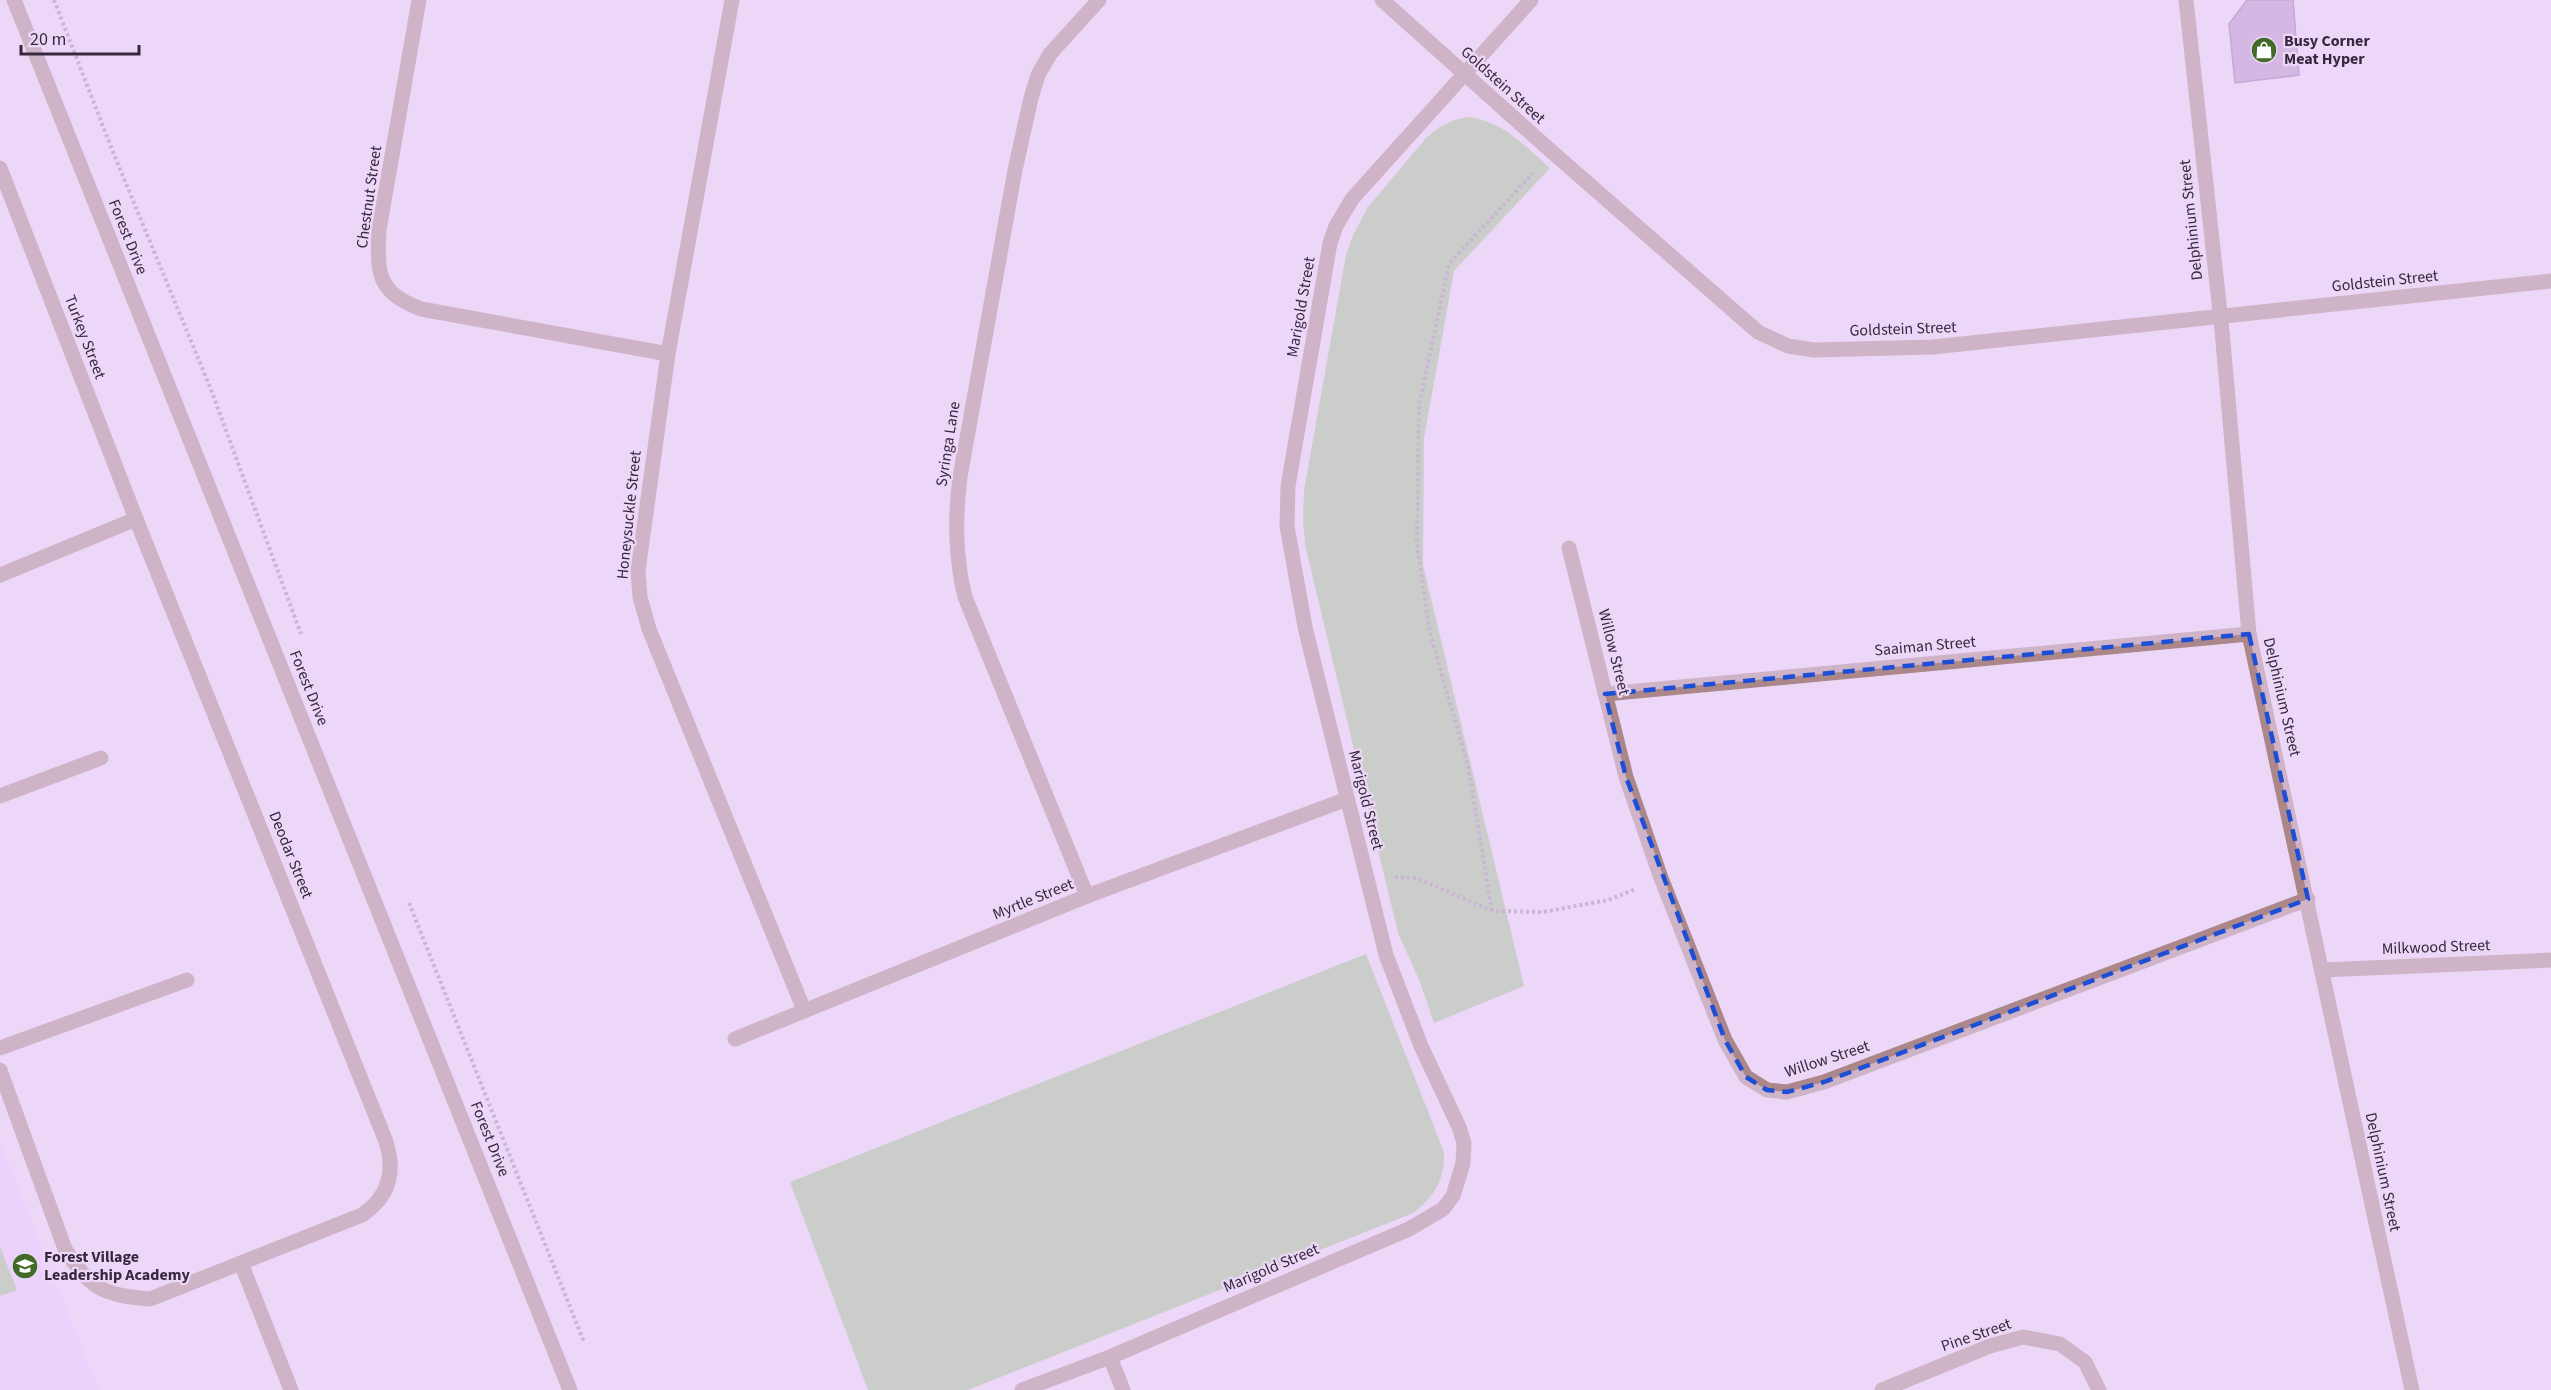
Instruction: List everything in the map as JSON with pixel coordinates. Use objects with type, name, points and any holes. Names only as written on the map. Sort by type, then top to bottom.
[{"type":"street","name":"Forest Drive","points":[[14,0],[570,1390]]},
{"type":"street","name":"Chestnut Street","points":[[418,0],[379,230],[378,257],[382,275],[390,293],[402,302],[421,309],[668,354]]},
{"type":"street","name":"Honeysuckle Street","points":[[732,0],[668,354],[638,571],[640,597],[649,629],[804,1010]]},
{"type":"street","name":"Syringa Lane","points":[[1087,896],[965,597],[957,567],[955,521],[960,477],[1015,170],[1031,98],[1038,75],[1050,54],[1099,0]]},
{"type":"street","name":"Goldstein Street","points":[[1383,0],[1758,332],[1788,346],[1814,350],[1933,347],[2551,281]]},
{"type":"street","name":"Marigold Street","points":[[1022,1390],[1110,1357],[1409,1229],[1443,1209],[1453,1196],[1463,1163],[1464,1143],[1459,1127],[1421,1046],[1386,955],[1289,551],[1288,486],[1330,243],[1336,226],[1352,199],[1531,0]]},
{"type":"street","name":"Delphinium Street","points":[[2186,0],[2220,318],[2249,634],[2308,899],[2412,1390]]},
{"type":"street","name":"Turkey Street","points":[[0,168],[136,519]]},
{"type":"street","points":[[0,574],[136,519]]},
{"type":"street","name":"Deodar Street","points":[[0,1070],[65,1249],[79,1272],[98,1289],[122,1297],[150,1299],[362,1215],[373,1207],[388,1185],[392,1173],[391,1155],[136,519]]},
{"type":"street","name":"Willow Street","points":[[1569,548],[1626,777],[1661,878],[1725,1040],[1746,1077],[1767,1090],[1787,1092],[1835,1078],[2308,899]]},
{"type":"street","name":"Saaiman Street","points":[[1605,694],[2249,634]]},
{"type":"street","points":[[0,796],[101,758]]},
{"type":"street","name":"Myrtle Street","points":[[735,1039],[1087,896],[1347,799]]},
{"type":"street","name":"Milkwood Street","points":[[2323,969],[2551,960]]},
{"type":"street","points":[[0,1048],[187,980]]},
{"type":"street","points":[[241,1263],[291,1390]]},
{"type":"street","name":"Pine Street","points":[[1882,1390],[1990,1346],[2023,1337],[2060,1344],[2085,1362],[2099,1390]]},
{"type":"street","points":[[1110,1357],[1123,1390]]},
{"type":"path","points":[[54,0],[113,152],[210,387],[304,640]]},
{"type":"path","points":[[1492,910],[1468,766],[1430,633],[1417,544],[1419,405],[1449,264],[1510,200],[1551,151]]},
{"type":"path","points":[[1366,876],[1417,878],[1492,910],[1543,912],[1608,900],[1661,878]]},
{"type":"path","points":[[406,896],[586,1346]]},
{"type":"highlighted area","points":[[2249,634],[2308,899],[1824,1082],[1787,1092],[1767,1090],[1746,1077],[1725,1040],[1626,777],[1605,694]]},
{"type":"shaded area","name":"Forest Village Leadership Academy","points":[[0,1141],[99,1390],[0,1390]]},
{"type":"green space","points":[[1469,117],[1504,130],[1550,168],[1454,271],[1424,438],[1423,565],[1524,986],[1434,1023],[1420,982],[1398,933],[1305,545],[1304,490],[1346,255],[1353,235],[1368,207],[1427,137],[1454,120]]},
{"type":"green space","points":[[1366,954],[1444,1152],[1443,1171],[1437,1187],[1421,1207],[1413,1213],[968,1390],[868,1390],[790,1182]]},
{"type":"green space","points":[[0,1247],[17,1290],[0,1296]]},
{"type":"building","name":"Busy Corner Meat Hyper","points":[[2247,0],[2293,0],[2299,75],[2235,83],[2229,24]]},
{"type":"place","name":"Busy Corner Meat Hyper","points":[[2264,50]]},
{"type":"place","name":"Forest Village Leadership Academy","points":[[25,1266]]}]
